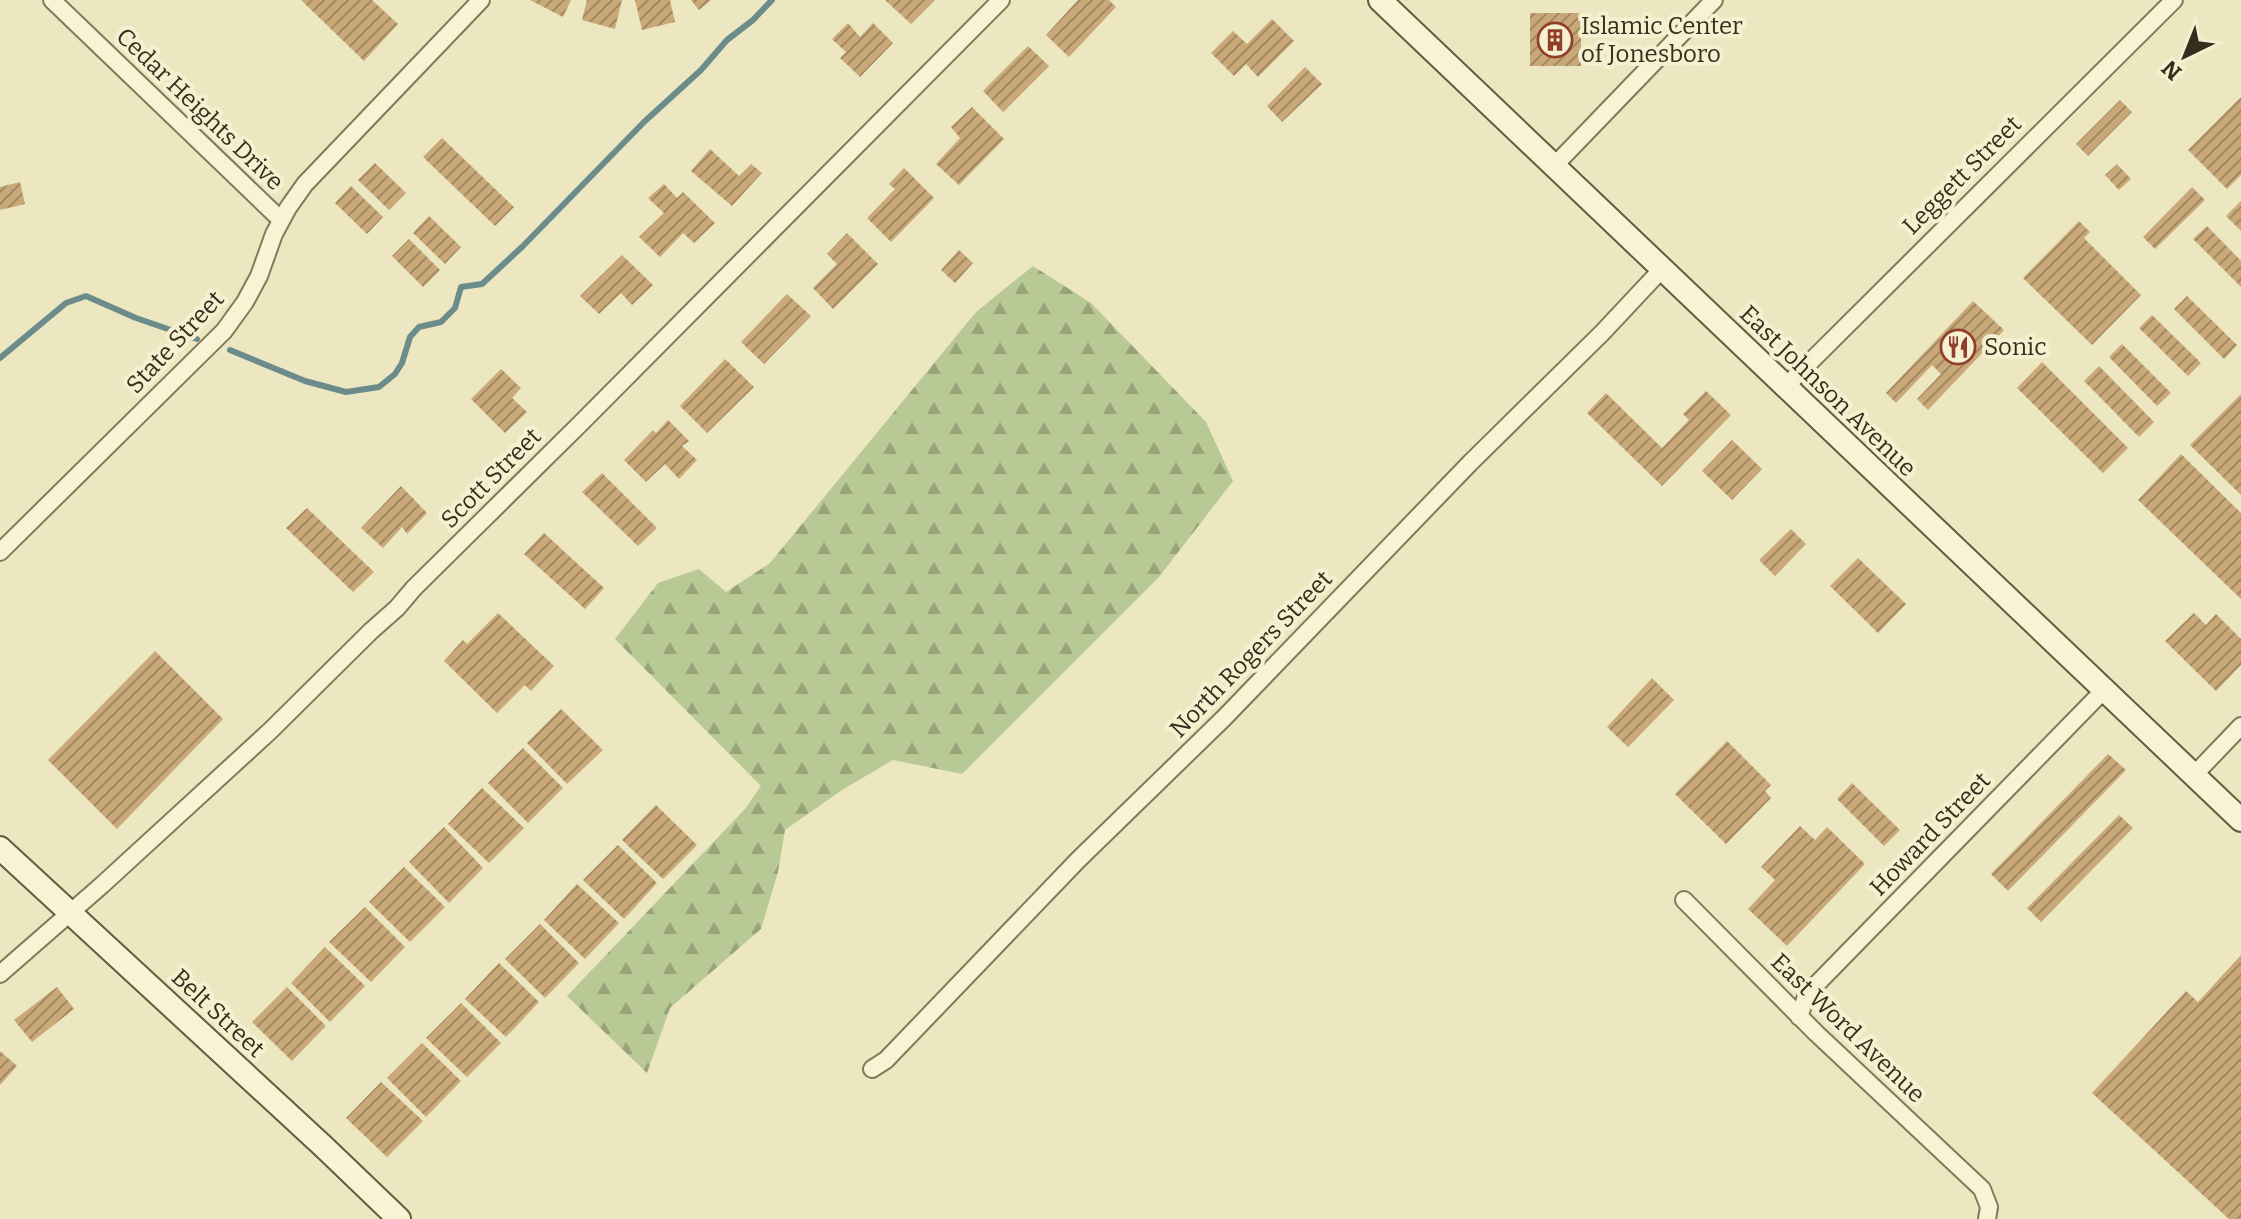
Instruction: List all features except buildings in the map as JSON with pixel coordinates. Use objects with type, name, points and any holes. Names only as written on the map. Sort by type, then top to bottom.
[{"type":"main road","name":"East Johnson Avenue","points":[[1380,0],[2241,820]]},
{"type":"main road","name":"Belt Street","points":[[0,848],[399,1219]]},
{"type":"street","name":"Cedar Heights Drive","points":[[52,0],[281,220]]},
{"type":"street","name":"State Street","points":[[0,552],[224,331],[245,302],[281,220],[305,184],[481,0]]},
{"type":"street","name":"Scott Street","points":[[0,974],[270,731],[397,608],[1001,0]]},
{"type":"street","points":[[1555,165],[1714,0]]},
{"type":"street","name":"Leggett Street","points":[[1786,386],[2174,0]]},
{"type":"street","name":"North Rogers Street","points":[[872,1069],[886,1060],[1078,860],[1224,718],[1662,269]]},
{"type":"street","name":"Howard Street","points":[[1799,1017],[1807,994],[2104,690]]},
{"type":"street","points":[[2194,775],[2241,726]]},
{"type":"street","name":"East Word Avenue","points":[[1684,900],[1799,1017],[1980,1188],[1989,1207],[1987,1219]]},
{"type":"green space","points":[[1033,266],[1091,303],[1206,422],[1233,481],[1159,577],[962,774],[893,760],[842,790],[785,830],[778,872],[761,929],[670,1008],[647,1073],[567,996],[745,809],[761,786],[615,639],[658,583],[699,569],[726,592],[770,563],[976,312]]},
{"type":"waterway","points":[[230,350],[305,381],[346,392],[379,387],[395,374],[410,337],[419,327],[441,322],[455,308],[461,287],[482,284],[522,247],[644,122],[772,0]]},
{"type":"waterway","points":[[0,358],[66,303],[86,296],[136,318],[197,339]]},
{"type":"place","name":"Islamic Center of Jonesboro","points":[[1555,40]]},
{"type":"place","name":"Sonic","points":[[1958,347]]}]
